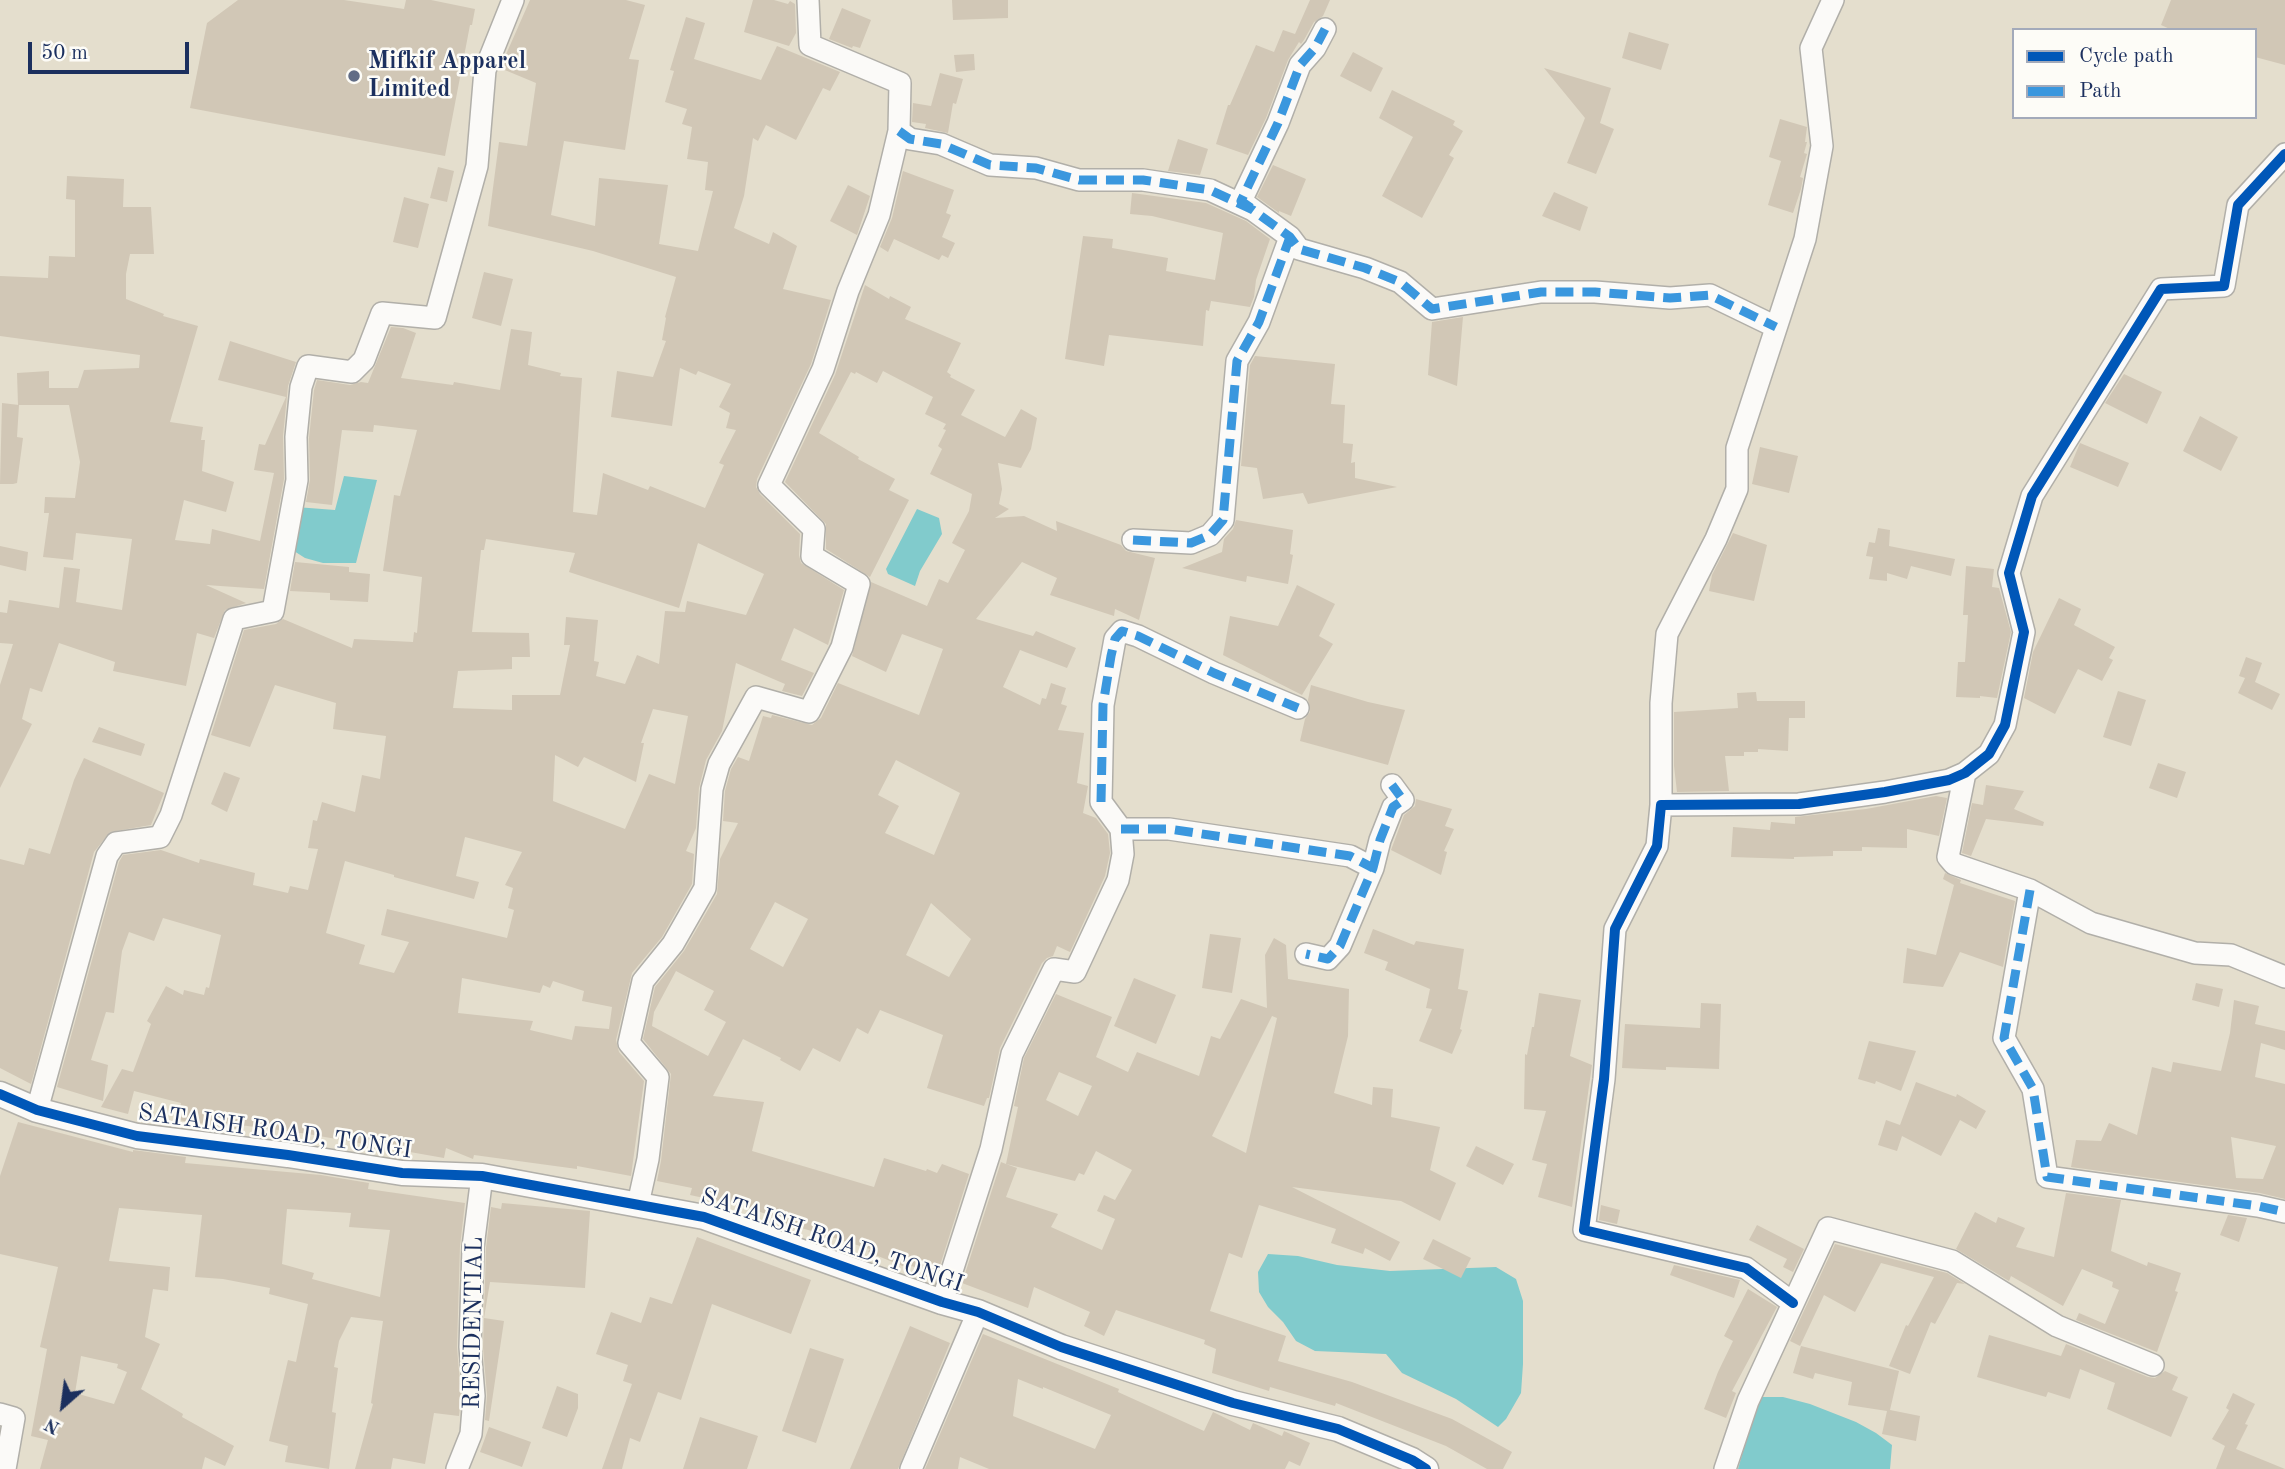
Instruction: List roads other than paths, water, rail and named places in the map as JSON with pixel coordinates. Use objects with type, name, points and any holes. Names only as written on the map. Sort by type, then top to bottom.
[{"type":"street","points":[[37,1110],[107,856],[116,843],[160,838],[171,815],[234,619],[273,611],[297,480],[296,437],[301,387],[308,366],[352,372],[364,359],[382,313],[435,318],[477,166],[485,70],[513,0]]},
{"type":"street","points":[[638,1204],[648,1159],[658,1077],[629,1043],[643,981],[673,944],[705,888],[712,789],[719,764],[756,697],[809,712],[842,647],[859,584],[811,556],[814,529],[768,485],[823,369],[848,291],[879,215],[898,131],[900,83],[810,44],[808,0]]},
{"type":"street","points":[[1793,1303],[1746,1268],[1584,1230],[1604,1079],[1615,929],[1657,846],[1661,805],[1661,703],[1667,634],[1711,550],[1737,489],[1737,448],[1805,239],[1822,146],[1811,48],[1833,0]]},
{"type":"street","points":[[1325,29],[1315,48],[1300,65],[1278,123],[1241,201],[1290,237],[1299,249],[1366,268],[1400,282],[1432,309],[1541,292],[1595,292],[1670,298],[1710,295],[1776,327]]},
{"type":"street","points":[[898,131],[910,139],[940,144],[990,165],[1036,168],[1079,180],[1143,180],[1210,190],[1254,210]]},
{"type":"street","points":[[1661,805],[1799,804],[1936,782],[1965,773],[1989,754],[2005,725],[2025,632],[2009,573],[2032,496],[2161,289],[2224,286],[2238,205],[2285,154]]},
{"type":"street","points":[[1133,540],[1191,543],[1210,535],[1223,520],[1237,361],[1259,323],[1290,237]]},
{"type":"street","points":[[942,1302],[991,1149],[1012,1054],[1054,969],[1075,972],[1118,880],[1123,854],[1121,829],[1101,802],[1103,705],[1115,639],[1122,631],[1138,636],[1214,673],[1298,708]]},
{"type":"street","points":[[1965,773],[1948,856],[1954,864],[2030,890],[2091,923],[2194,953],[2231,956],[2285,977]]},
{"type":"street","points":[[1306,954],[1328,959],[1339,946],[1373,868],[1393,807],[1403,800],[1392,785]]},
{"type":"street","points":[[1121,829],[1169,829],[1350,856],[1373,868]]},
{"type":"street","points":[[2030,890],[2004,1038],[2034,1089],[2047,1177],[2285,1212]]},
{"type":"street","name":"SATAISH ROAD, TONGI","points":[[0,1094],[37,1110],[137,1136],[288,1155],[402,1174],[482,1175],[704,1217],[942,1302],[978,1312],[1061,1347],[1233,1403],[1338,1429],[1412,1460],[1426,1469]]},
{"type":"street","name":"RESIDENTIAL","points":[[457,1469],[471,1434],[474,1396],[470,1346],[473,1247],[482,1175]]},
{"type":"street","points":[[1725,1469],[1748,1401],[1828,1227],[1952,1261],[2057,1326],[2153,1365]]},
{"type":"street","points":[[911,1469],[978,1312]]},
{"type":"street","points":[[0,1413],[14,1418],[5,1469]]},
{"type":"water","points":[[344,476],[377,480],[356,563],[323,563],[305,558],[294,551],[296,507],[335,510]]},
{"type":"water","points":[[917,509],[939,518],[942,534],[920,571],[915,586],[888,574],[886,569]]},
{"type":"water","points":[[1268,1254],[1298,1256],[1337,1265],[1390,1271],[1496,1267],[1516,1279],[1523,1301],[1521,1393],[1506,1419],[1498,1427],[1456,1399],[1402,1373],[1386,1354],[1315,1351],[1296,1341],[1259,1292],[1258,1272]]},
{"type":"water","points":[[1762,1397],[1783,1397],[1810,1404],[1876,1433],[1892,1445],[1890,1469],[1738,1469],[1753,1416]]},
{"type":"place","name":"Mifkif Apparel Limited","points":[[354,76]]}]
